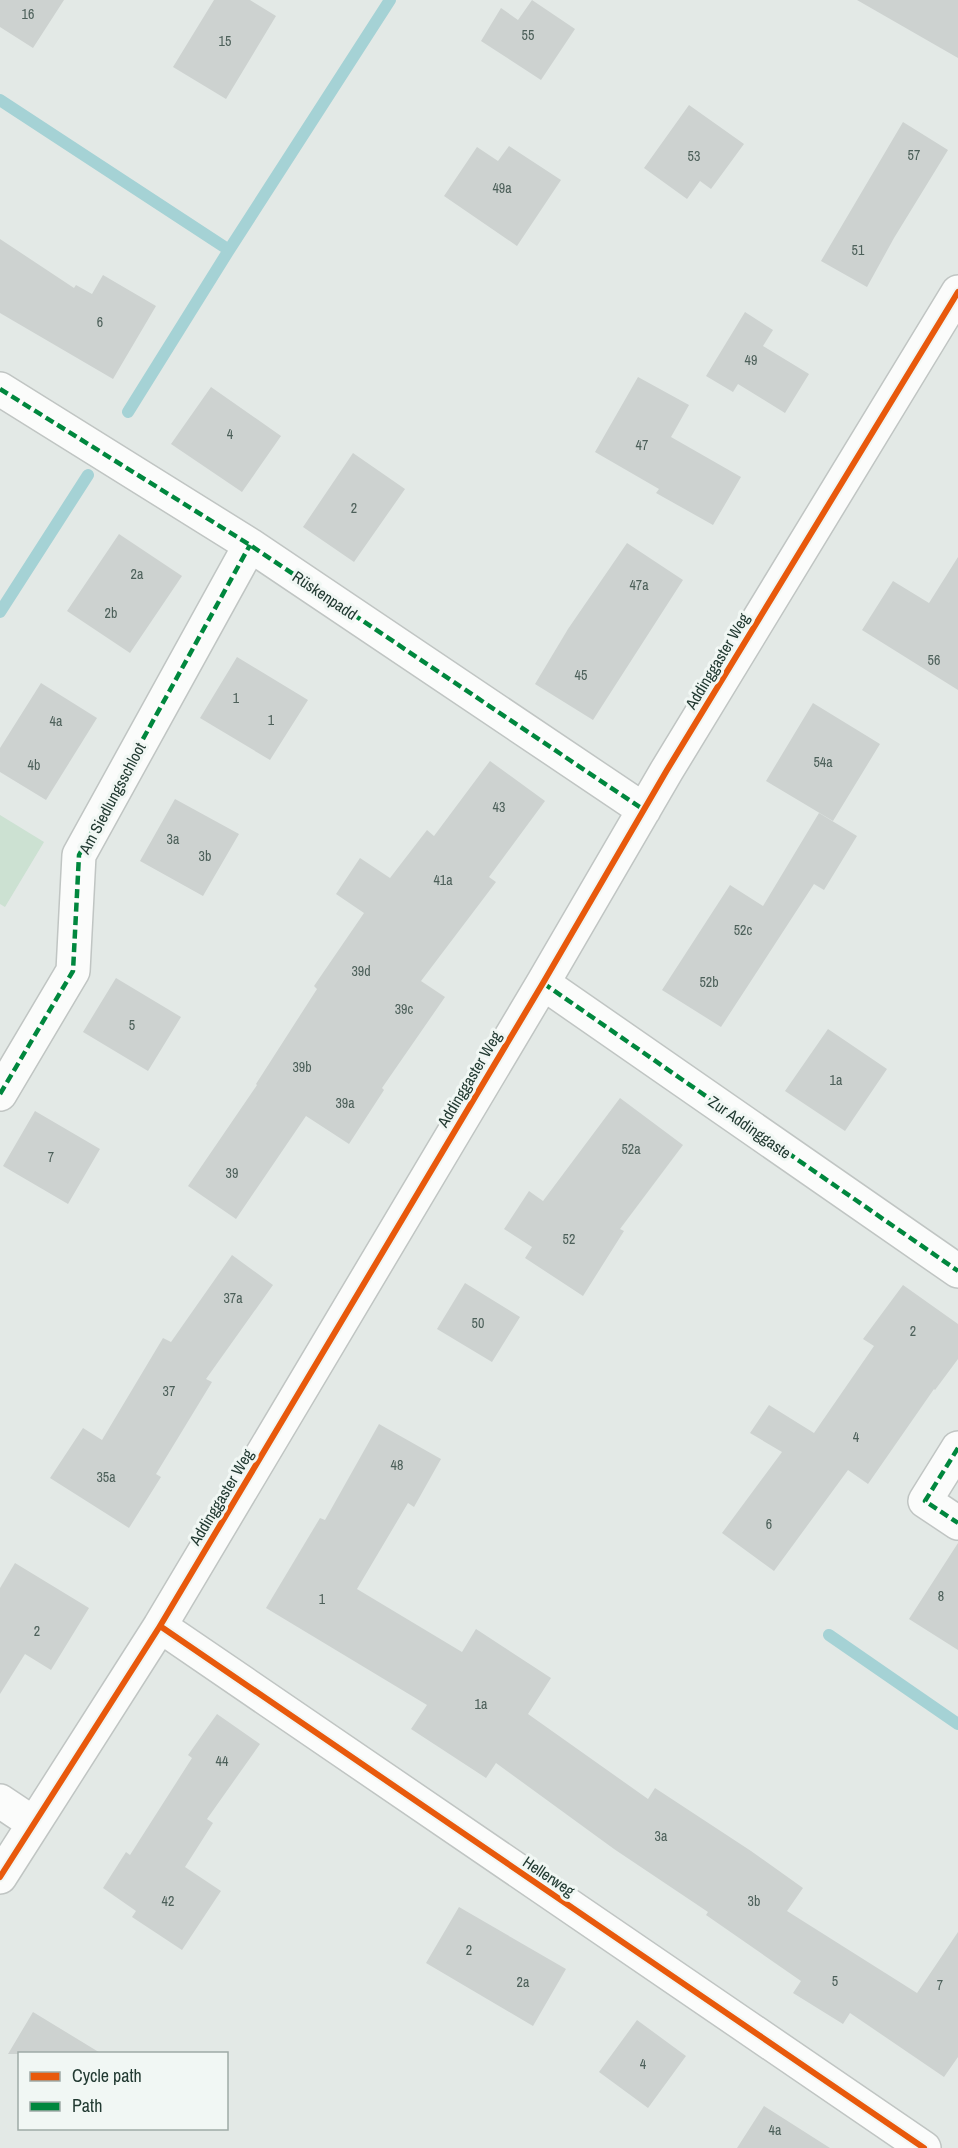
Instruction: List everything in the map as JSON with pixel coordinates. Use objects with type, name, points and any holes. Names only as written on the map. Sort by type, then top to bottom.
[{"type":"street","name":"Addinggaster Weg","points":[[0,1877],[160,1626],[644,810],[958,292]]},
{"type":"street","name":"Rüskenpadd","points":[[0,389],[250,545],[644,810]]},
{"type":"street","name":"Am Siedlungsschloot","points":[[0,1094],[74,971],[79,855],[250,545]]},
{"type":"street","name":"Zur Addinggaste","points":[[543,982],[958,1271]]},
{"type":"street","points":[[958,1448],[925,1501],[958,1523]]},
{"type":"street","name":"Hellerweg","points":[[160,1626],[924,2148]]},
{"type":"street","points":[[0,1801],[33,1823]]},
{"type":"green space","points":[[0,815],[44,842],[5,907],[0,904]]},
{"type":"building","points":[[0,0],[64,0],[33,48],[0,27]]},
{"type":"building","points":[[214,0],[250,0],[276,16],[226,99],[173,67]]},
{"type":"building","points":[[532,0],[575,29],[541,80],[481,41],[501,8],[518,20]]},
{"type":"building","points":[[857,0],[958,0],[958,58]]},
{"type":"building","points":[[689,105],[744,144],[711,189],[700,181],[687,199],[644,168]]},
{"type":"building","points":[[903,122],[948,150],[867,287],[821,261]]},
{"type":"building","points":[[509,146],[561,180],[517,246],[444,196],[477,147],[498,161]]},
{"type":"building","points":[[0,239],[74,288],[76,285],[92,294],[103,275],[156,306],[113,379],[0,313]]},
{"type":"building","points":[[745,312],[773,330],[763,346],[809,374],[785,413],[738,384],[733,392],[706,376]]},
{"type":"building","points":[[638,377],[689,405],[671,437],[741,477],[713,525],[656,493],[659,489],[595,452]]},
{"type":"building","points":[[211,387],[281,436],[242,492],[171,444]]},
{"type":"building","points":[[353,453],[405,489],[354,562],[303,527]]},
{"type":"building","points":[[119,534],[182,576],[130,653],[67,611]]},
{"type":"building","points":[[627,543],[683,580],[593,720],[535,684],[568,629]]},
{"type":"building","points":[[958,557],[958,690],[862,630],[893,581],[929,603]]},
{"type":"building","points":[[237,657],[308,700],[270,760],[200,718]]},
{"type":"building","points":[[41,683],[97,718],[46,800],[0,772],[0,748]]},
{"type":"building","points":[[813,703],[880,744],[833,821],[766,781]]},
{"type":"building","points":[[490,761],[545,801],[489,877],[496,882],[421,981],[445,997],[382,1088],[384,1090],[349,1144],[306,1116],[236,1219],[188,1186],[257,1085],[317,989],[314,986],[364,913],[336,894],[360,858],[390,878],[427,830],[434,836]]},
{"type":"building","points":[[175,799],[239,834],[203,896],[140,861]]},
{"type":"building","points":[[819,813],[857,836],[824,890],[814,884],[721,1027],[662,990],[730,885],[763,906]]},
{"type":"building","points":[[116,978],[181,1017],[148,1071],[83,1032]]},
{"type":"building","points":[[828,1029],[887,1069],[845,1131],[785,1091]]},
{"type":"building","points":[[620,1098],[683,1145],[620,1229],[624,1231],[583,1296],[525,1258],[532,1247],[504,1229],[529,1191],[543,1201]]},
{"type":"building","points":[[35,1111],[100,1149],[68,1204],[3,1166]]},
{"type":"building","points":[[232,1255],[273,1285],[206,1379],[212,1382],[156,1474],[161,1477],[129,1528],[50,1478],[83,1428],[102,1440],[163,1338],[171,1342]]},
{"type":"building","points":[[465,1283],[520,1317],[492,1362],[437,1329]]},
{"type":"building","points":[[903,1285],[958,1324],[958,1359],[934,1389],[868,1484],[848,1470],[774,1571],[722,1533],[782,1452],[750,1433],[769,1405],[814,1433],[874,1346],[863,1339]]},
{"type":"building","points":[[379,1424],[441,1459],[414,1507],[408,1503],[357,1589],[462,1652],[476,1629],[551,1678],[528,1714],[648,1799],[655,1788],[803,1888],[787,1911],[917,1993],[958,1932],[958,2057],[944,2077],[850,2013],[843,2024],[793,1993],[801,1981],[706,1915],[708,1912],[614,1849],[496,1763],[486,1778],[411,1729],[427,1705],[266,1608],[320,1518],[325,1520]]},
{"type":"building","points":[[958,1543],[958,1650],[909,1619]]},
{"type":"building","points":[[15,1563],[89,1608],[51,1670],[25,1654],[0,1694],[0,1588]]},
{"type":"building","points":[[217,1714],[260,1744],[207,1819],[213,1823],[185,1867],[221,1891],[182,1950],[132,1917],[136,1911],[103,1888],[126,1852],[130,1855],[192,1758],[188,1755]]},
{"type":"building","points":[[459,1907],[566,1969],[533,2026],[426,1963]]},
{"type":"building","points":[[33,2012],[99,2052],[18,2052],[18,2054],[8,2054]]},
{"type":"building","points":[[637,2020],[686,2056],[648,2108],[599,2072]]},
{"type":"building","points":[[764,2106],[830,2148],[737,2148]]},
{"type":"waterway","points":[[128,412],[390,0]]},
{"type":"waterway","points":[[0,100],[229,250]]},
{"type":"waterway","points":[[0,612],[88,475]]},
{"type":"waterway","points":[[829,1635],[958,1724]]},
{"type":"marked path","points":[[0,389],[250,545],[644,810]]},
{"type":"marked path","points":[[0,1094],[73,971],[79,855],[250,545]]},
{"type":"marked path","points":[[543,983],[958,1271]]},
{"type":"marked path","points":[[958,1448],[925,1501],[958,1523]]},
{"type":"cycle path","points":[[0,1877],[160,1626],[543,983],[667,770],[958,292]]},
{"type":"cycle path","points":[[160,1626],[924,2148]]}]
